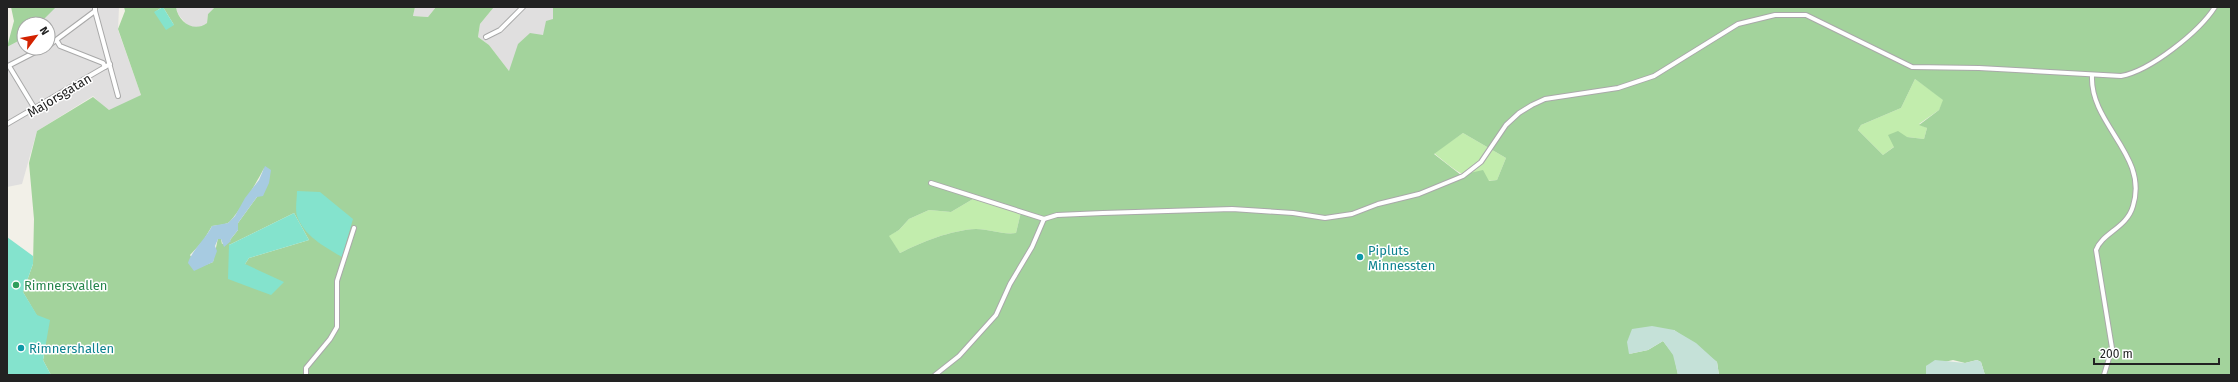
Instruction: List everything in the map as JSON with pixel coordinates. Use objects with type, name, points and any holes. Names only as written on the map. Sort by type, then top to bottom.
[{"type":"street","points":[[486,37],[500,30],[523,7]]},
{"type":"street","points":[[931,183],[1044,218],[1057,215],[1232,209],[1293,213],[1325,218],[1352,214],[1378,204],[1419,194],[1463,176],[1481,162],[1506,125],[1518,113],[1532,105],[1545,99],[1580,95],[1633,84],[1654,76],[1738,24],[1775,15],[1806,15],[1912,67],[1979,68],[2092,76],[2121,76],[2145,68],[2198,28],[2215,7]]},
{"type":"street","points":[[105,67],[103,63],[60,46],[57,41],[95,9],[118,96]]},
{"type":"street","points":[[29,56],[8,67],[35,109]]},
{"type":"street","name":"Majorsgatan","points":[[7,124],[110,64]]},
{"type":"street","points":[[2092,76],[2092,86],[2098,106],[2104,120],[2130,160],[2135,180],[2135,198],[2132,211],[2123,223],[2102,241],[2096,250],[2112,348],[2104,375]]},
{"type":"street","points":[[935,375],[959,356],[996,315],[1010,284],[1032,247],[1044,218]]},
{"type":"street","points":[[306,375],[306,368],[330,339],[337,327],[338,281],[354,228]]},
{"type":"shaded area","points":[[55,7],[119,7],[118,30],[141,95],[109,112],[93,96],[37,131],[22,184],[7,187],[7,47],[16,42],[16,56],[56,56],[56,16],[47,16]]},
{"type":"shaded area","points":[[176,7],[215,7],[208,14],[207,23],[203,26],[192,28],[187,25],[178,14]]},
{"type":"shaded area","points":[[415,7],[436,7],[428,17],[413,16]]},
{"type":"shaded area","points":[[494,7],[553,7],[553,19],[543,35],[509,71],[489,45],[478,37],[480,24]]},
{"type":"shaded area","points":[[265,166],[271,170],[269,183],[263,196],[257,197],[238,223],[238,230],[230,240],[231,241],[224,247],[221,239],[218,239],[215,246],[217,251],[213,262],[194,271],[188,263],[192,254],[212,226],[228,223],[235,216],[245,198],[259,180]]},
{"type":"shaded area","points":[[1652,326],[1674,330],[1696,343],[1717,362],[1719,375],[1678,375],[1673,355],[1663,341],[1648,350],[1629,354],[1627,342],[1632,329]]},
{"type":"shaded area","points":[[1935,360],[1965,363],[1977,360],[1981,362],[1985,375],[1926,375],[1926,366]]},
{"type":"green space","points":[[11,7],[56,7],[47,16],[16,16],[16,42],[7,47],[14,21]]},
{"type":"green space","points":[[124,7],[162,7],[155,12],[174,25],[163,7],[176,7],[177,12],[183,21],[197,27],[207,23],[208,14],[215,7],[415,7],[413,16],[428,17],[436,7],[494,7],[480,24],[478,37],[489,45],[509,71],[518,44],[530,33],[543,35],[546,21],[553,19],[553,7],[2231,7],[2231,375],[1985,375],[1981,362],[1977,360],[1965,363],[1953,360],[1926,366],[1926,375],[1719,375],[1717,362],[1674,330],[1629,354],[1648,350],[1663,341],[1674,355],[1678,375],[51,375],[43,360],[46,346],[37,316],[23,292],[33,264],[34,219],[29,163],[37,131],[93,97],[109,110],[141,95],[118,29],[125,11]],"holes":[[[1915,79],[1943,100],[1939,110],[1919,125],[1927,128],[1924,139],[1907,137],[1898,131],[1888,135],[1894,147],[1883,155],[1858,130],[1861,125],[1901,108]],[[1463,133],[1506,158],[1497,180],[1489,181],[1483,170],[1461,175],[1434,154]],[[264,168],[257,197],[238,223],[238,230],[230,240],[222,244],[221,239],[218,238],[213,262],[198,268],[190,255],[203,241],[212,226],[226,224],[231,220]],[[973,199],[1021,212],[1016,233],[981,229],[966,230],[937,237],[900,253],[889,236],[899,230],[909,219],[929,210],[951,212]],[[294,213],[309,240],[249,258],[245,264],[229,245]]]},
{"type":"green space","points":[[163,7],[174,25],[166,30],[154,12]]},
{"type":"green space","points":[[1915,79],[1944,100],[1939,110],[1919,124],[1927,128],[1924,139],[1907,137],[1883,155],[1858,130],[1861,125],[1901,108]]},
{"type":"green space","points":[[1463,133],[1506,158],[1497,180],[1478,180],[1462,174],[1434,153]]},
{"type":"green space","points":[[297,191],[320,192],[353,219],[342,257],[316,240],[300,223],[296,213]]},
{"type":"green space","points":[[973,199],[1021,212],[1016,233],[981,229],[966,230],[937,237],[900,253],[888,236],[899,230],[909,219],[929,210],[951,212]]},
{"type":"green space","points":[[294,213],[309,240],[249,258],[245,264],[284,282],[271,295],[228,279],[229,245]]},
{"type":"green space","points":[[7,237],[33,256],[33,264],[23,292],[37,315],[50,320],[43,360],[51,375],[7,375]]},
{"type":"place","name":"Pipluts Minnessten","points":[[1360,257]]},
{"type":"place","name":"Rimnersvallen","points":[[16,285]]},
{"type":"place","name":"Rimnershallen","points":[[21,348]]}]
